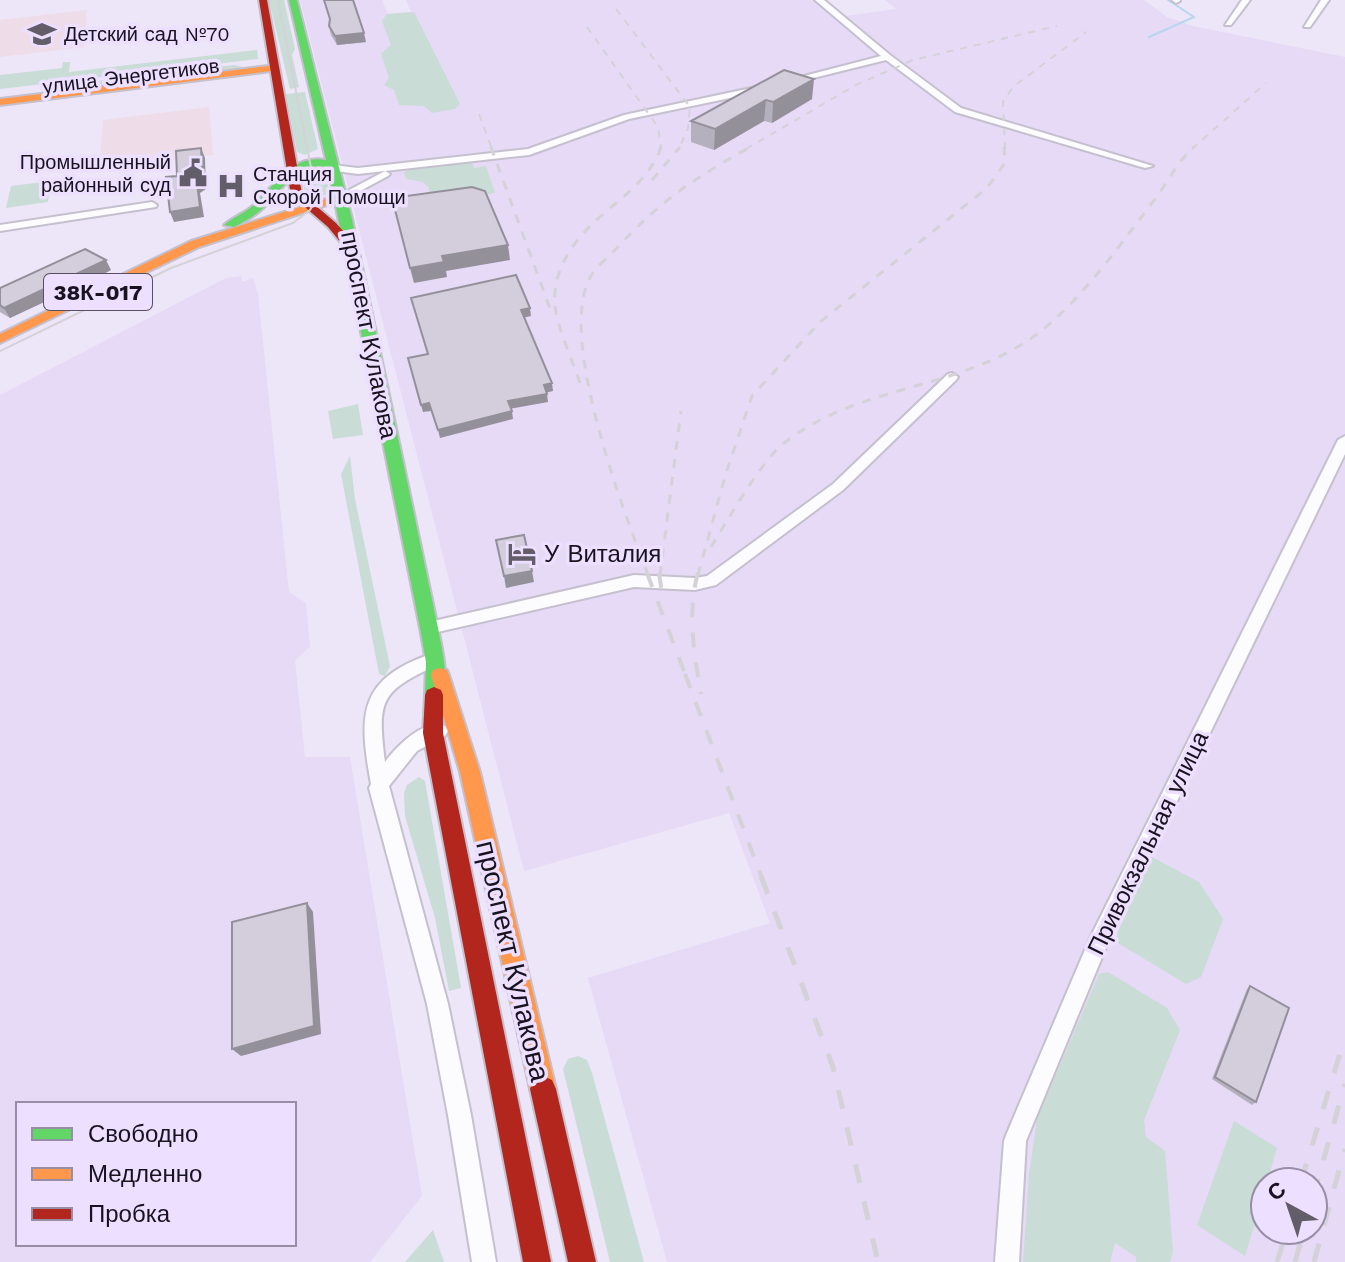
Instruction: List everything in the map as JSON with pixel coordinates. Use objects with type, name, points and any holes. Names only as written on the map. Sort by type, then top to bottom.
[{"type":"main road","points":[[263,0],[268,69],[278,88],[292,169],[303,202],[332,225],[350,246]]},
{"type":"main road","points":[[195,244],[250,214],[292,169],[310,161],[330,164],[293,0]]},
{"type":"main road","name":"улица Энергетиков","points":[[0,91],[233,64],[268,69]]},
{"type":"main road","name":"улица Энергетиков","points":[[0,102],[268,69]]},
{"type":"main road","points":[[278,88],[285,92],[296,91],[312,84]]},
{"type":"main road","name":"проспект Кулакова","points":[[330,164],[335,199],[350,246],[435,660],[457,726],[582,1262]]},
{"type":"main road","points":[[195,244],[243,228],[303,202],[335,199]]},
{"type":"main road","points":[[243,228],[303,218],[332,225]]},
{"type":"main road","name":"38К-017","points":[[0,339],[195,244]]},
{"type":"main road","name":"проспект Кулакова","points":[[435,660],[433,733],[537,1262]]},
{"type":"street","points":[[819,0],[887,57],[958,110],[1148,166]]},
{"type":"street","points":[[1228,23],[1246,0]]},
{"type":"street","points":[[1307,25],[1325,0]]},
{"type":"street","points":[[330,164],[339,169],[358,171],[529,152],[627,117],[790,82],[887,57]]},
{"type":"street","points":[[335,199],[374,178],[416,165]]},
{"type":"street","points":[[0,228],[152,205]]},
{"type":"street","points":[[429,628],[634,581],[695,584],[711,581],[730,570],[838,487],[952,377]]},
{"type":"street","name":"Привокзальная улица","points":[[1007,1262],[1015,1141],[1097,945],[1345,440]]},
{"type":"street","points":[[435,660],[407,671],[389,685],[374,705],[372,719],[378,788],[429,968],[457,1098],[484,1262]]},
{"type":"street","points":[[378,788],[405,750],[433,733],[457,726]]},
{"type":"shaded area","points":[[269,0],[284,0],[295,49],[292,55],[299,87],[290,89]]},
{"type":"shaded area","points":[[300,0],[382,0],[388,14],[411,12],[406,0],[817,0],[838,17],[896,9],[885,0],[1144,0],[1167,17],[1193,26],[1345,57],[1345,1262],[667,1262],[588,978],[770,923],[729,813],[524,871]]},
{"type":"shaded area","name":"Детский сад №70","points":[[87,10],[84,47],[0,57],[0,20]]},
{"type":"shaded area","points":[[414,12],[460,104],[455,109],[432,113],[424,106],[399,105],[394,90],[384,85],[389,78],[381,54],[391,45],[382,21],[387,14]]},
{"type":"shaded area","points":[[257,50],[258,59],[0,89],[0,75],[62,68],[63,62],[70,62],[69,72]]},
{"type":"shaded area","points":[[234,65],[243,67],[77,87],[88,82]]},
{"type":"shaded area","points":[[305,92],[318,149],[305,155],[297,152],[286,94]]},
{"type":"shaded area","points":[[209,107],[213,155],[99,171],[103,120]]},
{"type":"shaded area","points":[[471,160],[474,168],[486,166],[495,193],[430,205],[429,188],[423,182],[406,179],[404,172],[417,167]]},
{"type":"shaded area","points":[[306,165],[324,166],[329,191],[326,195],[312,199],[305,194],[301,169]]},
{"type":"shaded area","points":[[51,181],[48,202],[6,208],[11,186]]},
{"type":"shaded area","points":[[241,276],[242,282],[253,278],[258,294],[289,592],[306,603],[310,647],[295,660],[305,757],[350,757],[422,1196],[370,1262],[0,1262],[0,395],[226,278]]},
{"type":"shaded area","points":[[358,404],[363,435],[333,439],[328,411]]},
{"type":"shaded area","points":[[350,456],[355,499],[390,666],[385,676],[379,674],[341,474]]},
{"type":"shaded area","points":[[419,777],[425,781],[461,988],[449,991],[435,918],[405,816],[404,793],[407,785]]},
{"type":"shaded area","points":[[1152,857],[1199,882],[1223,919],[1201,977],[1186,984],[1118,943],[1117,934]]},
{"type":"shaded area","points":[[1108,972],[1167,1008],[1180,1030],[1144,1120],[1146,1137],[1165,1151],[1173,1252],[1170,1262],[1136,1262],[1136,1257],[1115,1243],[1110,1262],[1023,1262],[1029,1175],[1037,1119],[1099,974]]},
{"type":"shaded area","points":[[578,1056],[587,1060],[592,1073],[644,1262],[610,1262],[563,1069],[568,1059]]},
{"type":"shaded area","points":[[1234,1121],[1277,1148],[1272,1166],[1249,1166],[1249,1242],[1245,1256],[1197,1225]]},
{"type":"shaded area","points":[[433,1230],[444,1262],[405,1262]]},
{"type":"building","points":[[324,0],[353,0],[364,33],[335,36],[329,26]]},
{"type":"building","points":[[784,70],[814,79],[773,102],[766,100],[715,129],[691,121]]},
{"type":"building","points":[[201,148],[203,179],[197,183],[200,207],[170,212],[166,177],[177,176],[176,151]]},
{"type":"building","points":[[472,187],[485,191],[508,245],[442,256],[444,262],[410,268],[392,198]]},
{"type":"building","points":[[85,249],[106,260],[4,308],[0,305],[0,288]]},
{"type":"building","points":[[516,275],[530,308],[521,310],[552,383],[544,385],[547,394],[508,401],[512,411],[438,430],[429,403],[421,405],[408,358],[428,354],[411,298]]},
{"type":"building","name":"У Виталия","points":[[524,535],[532,571],[504,576],[496,540]]},
{"type":"building","points":[[307,903],[314,1026],[232,1049],[232,922]]},
{"type":"building","points":[[1250,986],[1289,1008],[1256,1102],[1215,1077]]},
{"type":"waterway","points":[[1149,37],[1194,17],[1168,0]]},
{"type":"tram line","points":[[0,351],[171,268],[293,223],[310,210],[317,198],[278,0]]},
{"type":"railway","points":[[616,9],[690,107],[688,128],[680,147]]},
{"type":"railway","points":[[746,149],[856,85],[913,60],[1057,26]]},
{"type":"railway","points":[[587,27],[658,127],[661,147]]},
{"type":"railway","points":[[1005,149],[1003,102],[1013,87],[1086,32]]},
{"type":"railway","points":[[1193,148],[1266,83]]},
{"type":"railway","points":[[479,114],[492,149]]},
{"type":"railway","points":[[491,147],[552,314]]},
{"type":"railway","points":[[580,383],[556,315],[558,275],[581,236],[642,178],[661,147]]},
{"type":"railway","points":[[652,180],[680,147]]},
{"type":"railway","points":[[648,575],[597,424],[587,380],[582,303],[593,272],[648,217],[694,181],[750,147]]},
{"type":"railway","points":[[698,575],[726,473],[752,396],[820,322],[987,188],[1005,163],[1004,147]]},
{"type":"railway","points":[[711,547],[765,463],[784,443],[841,410],[965,371],[1024,343],[1042,330],[1096,275],[1193,148]]},
{"type":"railway","points":[[660,575],[681,411]]},
{"type":"railway","points":[[647,573],[688,682]]},
{"type":"railway","points":[[659,573],[662,593]]},
{"type":"railway","points":[[698,573],[692,618],[701,694]]},
{"type":"railway","points":[[685,674],[762,878]]},
{"type":"railway","points":[[761,876],[833,1067],[878,1262]]},
{"type":"railway","points":[[1306,1166],[1345,1037]]},
{"type":"railway","points":[[1322,1166],[1345,1084]]},
{"type":"railway","points":[[1314,1262],[1345,1149]]},
{"type":"railway","points":[[1277,1262],[1282,1246]]},
{"type":"railway","points":[[1295,1262],[1300,1246]]},
{"type":"traffic: fast","points":[[293,0],[346,219],[429,628],[435,662],[434,695]]},
{"type":"traffic: fast","points":[[230,225],[255,210],[297,167],[307,163],[330,164]]},
{"type":"traffic: slow","points":[[0,102],[276,68]]},
{"type":"traffic: slow","points":[[0,339],[195,244],[329,201]]},
{"type":"traffic: slow","points":[[440,675],[470,772],[543,1089]]},
{"type":"traffic: jam","points":[[263,0],[297,195],[332,225],[350,246]]},
{"type":"traffic: jam","points":[[434,695],[433,733],[537,1262]]},
{"type":"traffic: jam","points":[[543,1089],[582,1262]]},
{"type":"place","name":"Детский сад №70","points":[[42,34]]},
{"type":"place","name":"Промышленный районный суд","points":[[193,173]]},
{"type":"place","name":"Станция Скорой Помощи","points":[[231,186]]},
{"type":"place","name":"У Виталия","points":[[522,554]]}]
